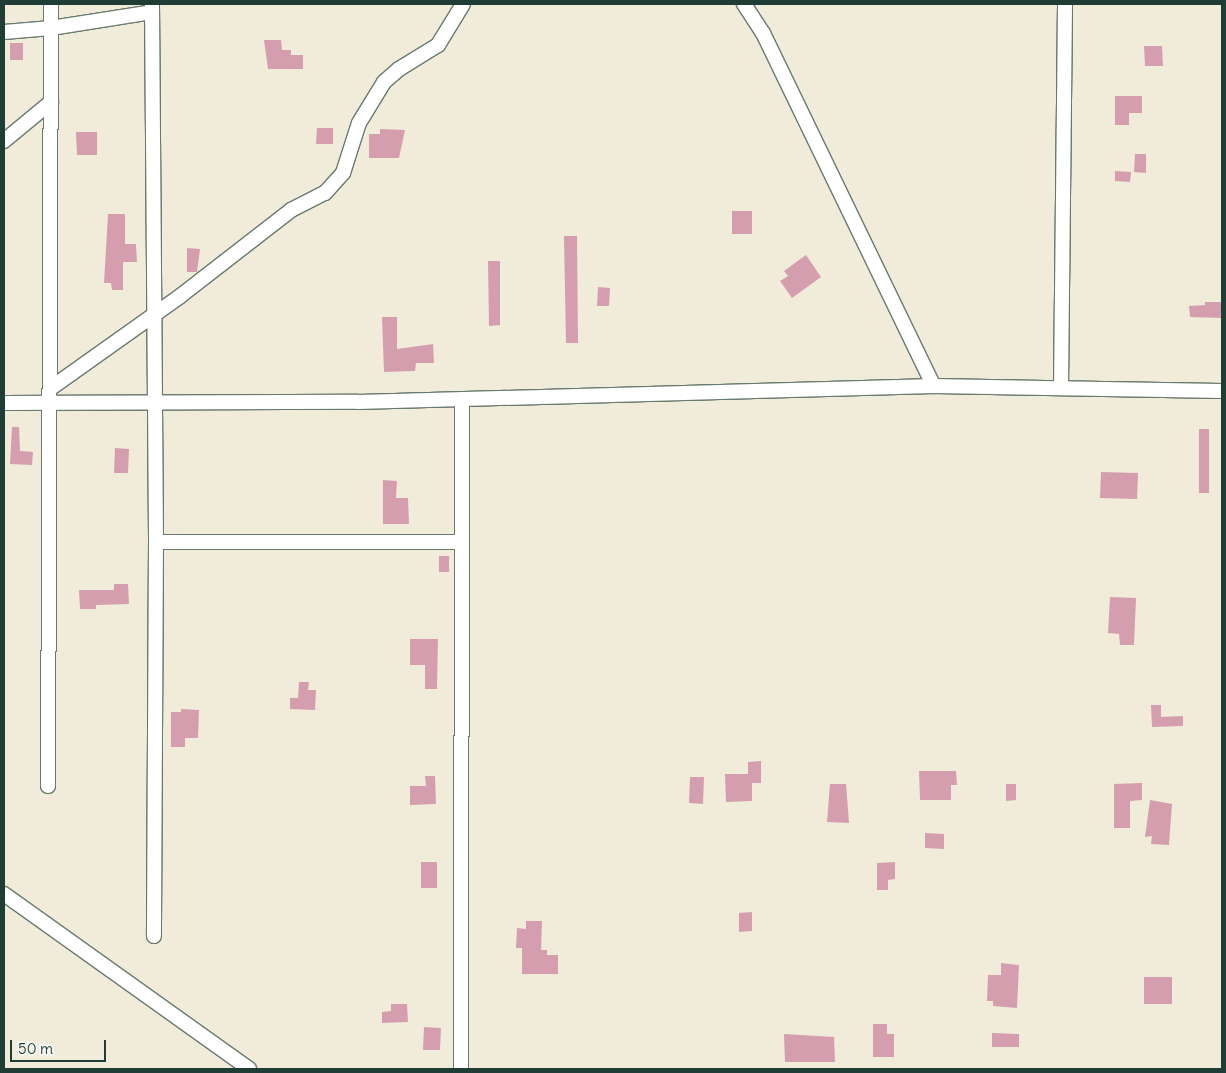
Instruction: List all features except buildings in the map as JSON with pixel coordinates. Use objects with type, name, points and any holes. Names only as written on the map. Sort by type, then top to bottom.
[{"type":"street","points":[[48,786],[52,403],[51,4]]},
{"type":"street","points":[[51,388],[155,314],[291,210],[325,193],[343,173],[359,123],[384,82],[399,69],[438,46],[463,4]]},
{"type":"street","points":[[744,4],[767,41],[934,386]]},
{"type":"street","points":[[1061,388],[1066,4]]},
{"type":"street","points":[[4,32],[51,28],[152,8],[156,542],[154,936]]},
{"type":"street","points":[[4,141],[51,102]]},
{"type":"street","points":[[4,403],[462,399],[934,386],[1222,391]]},
{"type":"street","points":[[461,1069],[462,399]]},
{"type":"street","points":[[156,542],[462,542]]},
{"type":"street","points":[[4,894],[249,1069]]}]
